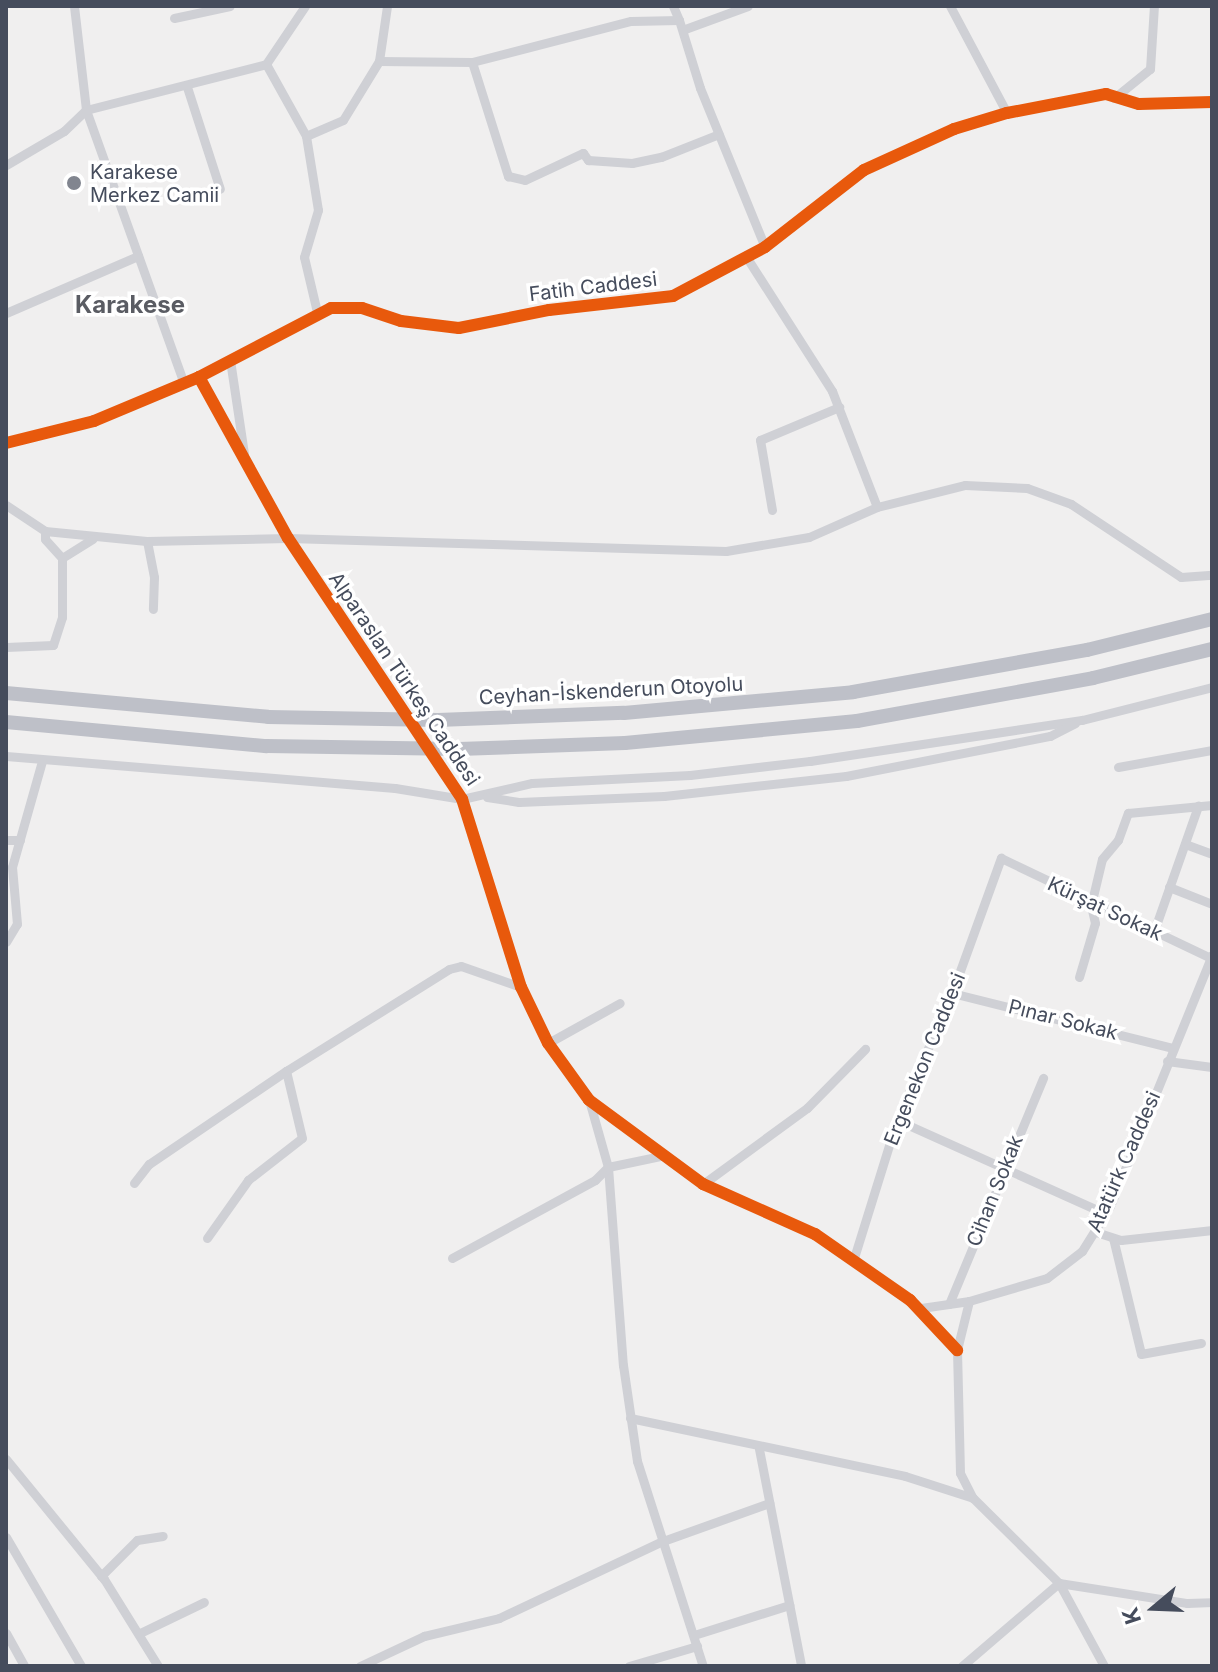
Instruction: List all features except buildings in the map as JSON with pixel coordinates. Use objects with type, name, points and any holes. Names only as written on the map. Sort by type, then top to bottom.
[{"type":"highway","name":"Ceyhan-İskenderun Otoyolu","points":[[6,693],[171,711],[392,720],[610,714],[853,692],[1087,650],[1212,619]]},
{"type":"highway","points":[[6,722],[169,740],[411,749],[625,743],[857,721],[1093,678],[1212,649]]},
{"type":"street","points":[[74,6],[86,110],[184,383]]},
{"type":"street","points":[[174,18],[230,6]]},
{"type":"street","points":[[6,165],[64,131],[86,110],[187,87],[266,64],[305,6]]},
{"type":"street","points":[[306,136],[343,120],[379,61],[387,6]]},
{"type":"street","points":[[673,6],[719,134],[765,247]]},
{"type":"street","points":[[379,61],[472,62],[631,21],[682,24],[748,6]]},
{"type":"street","points":[[950,6],[1007,113]]},
{"type":"street","points":[[1114,98],[1150,69],[1154,6]]},
{"type":"street","points":[[472,62],[508,176],[525,180],[583,153],[588,160],[632,163],[661,157],[719,134]]},
{"type":"street","points":[[266,64],[306,136],[318,210],[304,257],[317,312]]},
{"type":"street","points":[[187,87],[220,189]]},
{"type":"street","name":"Fatih Caddesi","points":[[6,443],[94,421],[199,377],[317,312],[347,306],[437,328],[459,328],[549,310],[655,302],[710,281],[765,247],[864,170],[954,129],[1007,113],[1106,94],[1139,104],[1212,102]]},
{"type":"street","points":[[6,313],[138,256]]},
{"type":"street","points":[[747,258],[803,339],[839,407],[877,507]]},
{"type":"street","points":[[230,360],[245,461]]},
{"type":"street","name":"Alparaslan Türkeş Caddesi","points":[[199,377],[288,538],[462,799],[521,987],[548,1043],[589,1100]]},
{"type":"street","points":[[772,510],[760,440],[839,407]]},
{"type":"street","points":[[6,505],[45,531],[100,538],[147,541],[288,538],[726,551],[809,537],[877,507],[965,485],[1027,488],[1071,504],[1181,577],[1212,575]]},
{"type":"street","points":[[6,647],[53,645],[62,617],[62,558],[45,539],[45,531]]},
{"type":"street","points":[[62,558],[100,538]]},
{"type":"street","points":[[147,541],[153,609]]},
{"type":"street","points":[[6,756],[395,788],[462,799],[532,783],[690,775],[810,761],[1082,720],[1212,687]]},
{"type":"street","points":[[479,795],[519,802],[664,796],[846,776],[1050,736],[1082,720]]},
{"type":"street","points":[[1118,767],[1212,750]]},
{"type":"street","points":[[6,942],[17,924],[11,890],[20,840],[42,761]]},
{"type":"street","points":[[1079,977],[1095,923],[1091,905],[1102,859],[1118,840],[1128,813],[1212,805]]},
{"type":"street","points":[[1154,931],[1198,806]]},
{"type":"street","points":[[6,840],[20,840]]},
{"type":"street","points":[[1185,844],[1212,854]]},
{"type":"street","name":"Kürşat Sokak","points":[[1001,858],[1091,905],[1211,957]]},
{"type":"street","name":"Ergenekon Caddesi","points":[[853,1261],[897,1120],[952,993],[1001,858]]},
{"type":"street","points":[[1169,887],[1212,904]]},
{"type":"street","name":"Atatürk Caddesi","points":[[921,1308],[969,1301],[1047,1278],[1082,1251],[1106,1214],[1211,957]]},
{"type":"street","points":[[134,1183],[149,1164],[286,1071],[449,969],[461,966],[521,987]]},
{"type":"street","name":"Pınar Sokak","points":[[952,993],[1173,1048]]},
{"type":"street","points":[[548,1043],[620,1003]]},
{"type":"street","points":[[703,1184],[807,1108],[865,1049]]},
{"type":"street","points":[[1167,1061],[1212,1067]]},
{"type":"street","points":[[207,1238],[248,1180],[302,1138],[286,1071]]},
{"type":"street","name":"Cihan Sokak","points":[[949,1304],[1043,1078]]},
{"type":"street","points":[[589,1100],[703,1184],[815,1234],[921,1308],[957,1350]]},
{"type":"street","points":[[589,1100],[608,1167],[630,1418],[663,1541],[703,1666]]},
{"type":"street","points":[[897,1120],[1106,1214]]},
{"type":"street","points":[[452,1258],[595,1180],[608,1167],[665,1155]]},
{"type":"street","points":[[1096,1232],[1113,1238],[1212,1230]]},
{"type":"street","points":[[1113,1238],[1141,1354],[1201,1343]]},
{"type":"street","points":[[969,1301],[957,1350],[956,1439],[960,1473],[973,1498],[1059,1583],[1104,1666]]},
{"type":"street","points":[[630,1418],[759,1449],[905,1476],[973,1498]]},
{"type":"street","points":[[759,1449],[801,1666]]},
{"type":"street","points":[[6,1459],[101,1576],[140,1633],[158,1666]]},
{"type":"street","points":[[360,1666],[424,1636],[499,1618],[663,1541],[769,1503]]},
{"type":"street","points":[[101,1576],[137,1540],[163,1536]]},
{"type":"street","points":[[6,1537],[81,1666]]},
{"type":"street","points":[[962,1666],[1059,1583],[1187,1603],[1212,1602]]},
{"type":"street","points":[[140,1633],[204,1602]]},
{"type":"street","points":[[694,1635],[789,1605]]},
{"type":"street","points":[[6,1633],[24,1666]]},
{"type":"street","points":[[629,1666],[697,1646]]},
{"type":"cycle path","points":[[6,443],[94,421],[199,377],[331,308],[362,308],[401,321],[459,328],[549,310],[673,296],[765,247],[864,170],[954,129],[1007,113],[1106,94],[1139,104],[1212,102]]},
{"type":"cycle path","points":[[199,377],[288,538],[462,799],[521,987],[548,1043],[589,1100],[703,1184],[815,1234],[910,1300],[957,1350]]},
{"type":"place","name":"Karakese Merkez Camii","points":[[74,183]]},
{"type":"district","name":"Karakese","points":[[130,305]]}]
